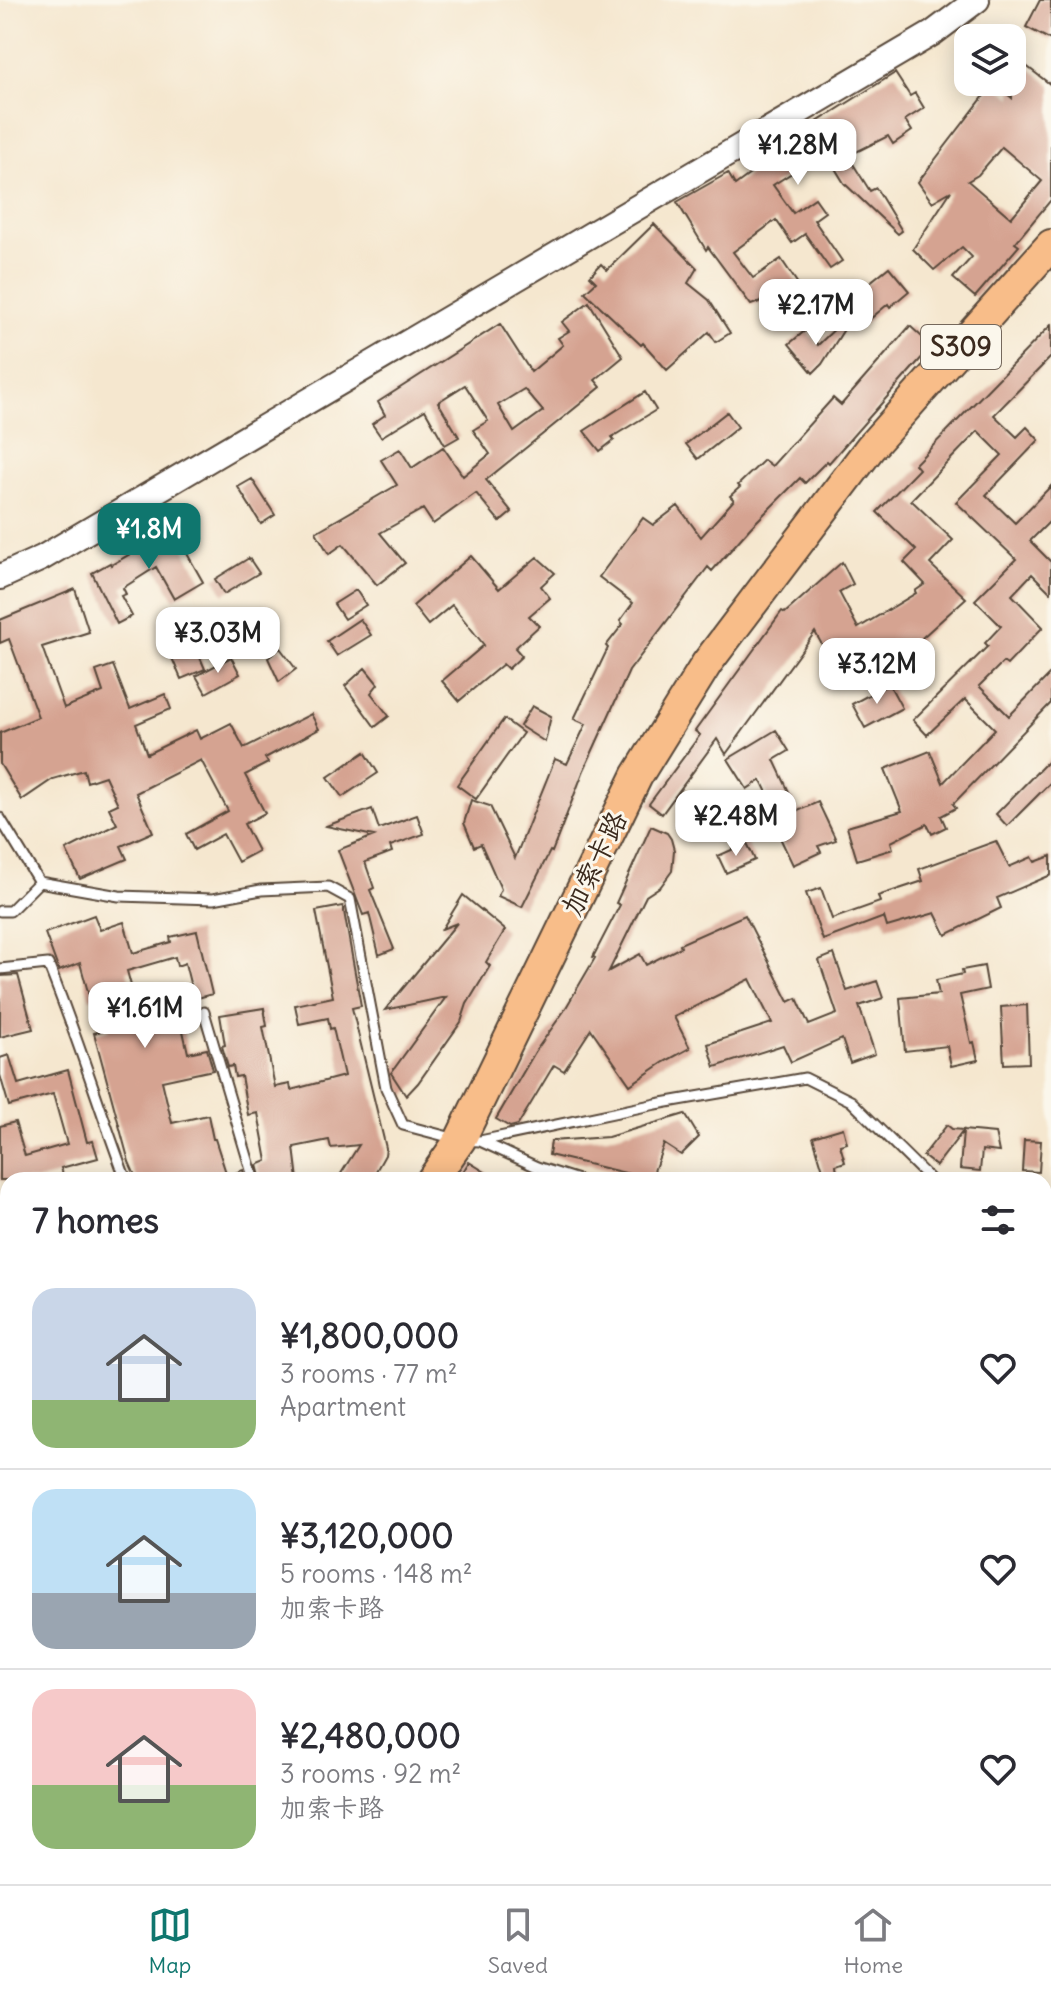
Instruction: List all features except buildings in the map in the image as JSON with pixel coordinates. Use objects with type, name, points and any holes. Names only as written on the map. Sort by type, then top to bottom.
[{"type":"main road","name":"加索卡路","points":[[440,1172],[470,1140],[637,776],[707,663],[870,448],[1051,245]]},
{"type":"street","points":[[0,577],[42,558],[933,33],[977,0]]},
{"type":"lane","points":[[0,818],[39,882],[119,896],[213,899],[261,890],[328,887],[350,899],[386,1088],[403,1125],[470,1140],[553,1172]]},
{"type":"lane","points":[[0,911],[10,911],[39,882]]},
{"type":"lane","points":[[0,969],[48,964],[76,1033],[98,1106],[123,1172]]},
{"type":"lane","points":[[204,1012],[252,1172]]},
{"type":"lane","points":[[470,1140],[805,1078],[851,1101],[923,1172]]}]
